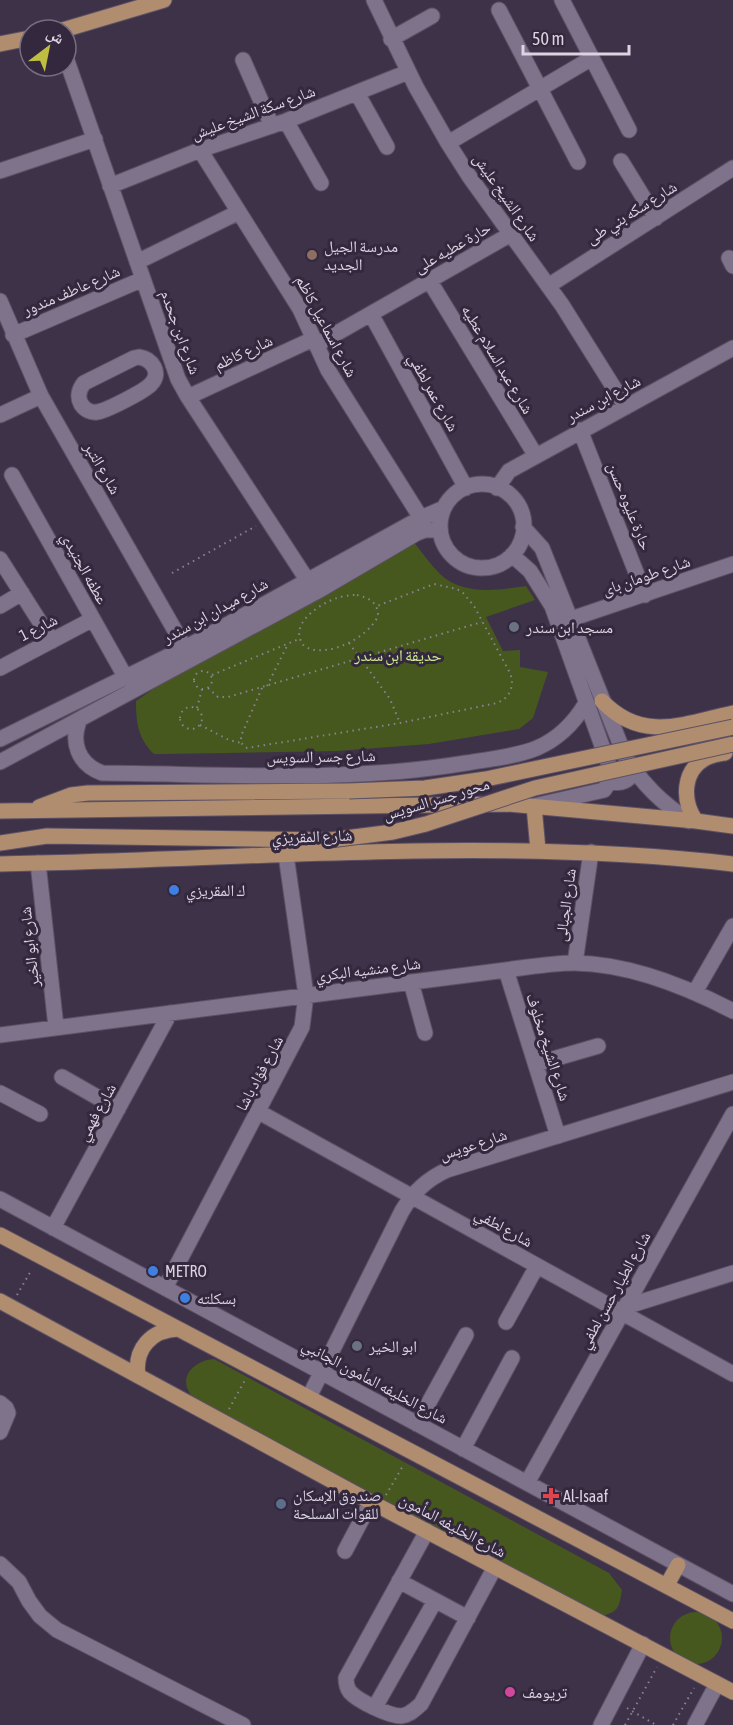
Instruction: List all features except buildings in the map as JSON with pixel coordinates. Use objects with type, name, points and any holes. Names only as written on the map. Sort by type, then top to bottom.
[{"type":"main road","points":[[78,26],[164,0]]},
{"type":"main road","points":[[0,44],[18,40]]},
{"type":"main road","points":[[602,701],[619,717],[640,726],[660,728],[733,713]]},
{"type":"main road","points":[[678,725],[673,732],[672,741],[679,756],[686,760],[695,762],[733,751]]},
{"type":"main road","name":"محور جسر السويس","points":[[31,810],[54,800],[88,793],[349,791],[426,788],[486,779],[733,727]]},
{"type":"main road","name":"محور جسر السويس","points":[[0,843],[47,836],[330,840],[366,836],[404,829],[447,817],[535,788],[733,744]]},
{"type":"main road","points":[[693,821],[687,806],[686,789],[690,774],[703,759]]},
{"type":"main road","name":"شارع المقريزي","points":[[0,811],[458,804],[534,806],[733,826]]},
{"type":"main road","points":[[534,806],[538,850]]},
{"type":"main road","name":"شارع المقريزي","points":[[0,864],[412,850],[538,850],[591,852],[733,864]]},
{"type":"main road","points":[[0,1235],[733,1621]]},
{"type":"main road","name":"شارع الخليفه المأمون","points":[[5,1304],[376,1505],[733,1692]]},
{"type":"main road","points":[[138,1376],[138,1358],[146,1342],[160,1332],[178,1329]]},
{"type":"main road","points":[[668,1585],[678,1565]]},
{"type":"street","name":"شارع الشيخ عليش","points":[[374,0],[408,72],[448,143],[548,286],[626,407]]},
{"type":"street","points":[[562,0],[629,130]]},
{"type":"street","points":[[499,10],[578,162]]},
{"type":"street","points":[[392,39],[432,16]]},
{"type":"street","points":[[448,143],[592,58]]},
{"type":"street","points":[[243,60],[279,124],[321,183]]},
{"type":"street","name":"شارع سكة الشيخ عليش","points":[[110,186],[200,150],[279,124],[408,72]]},
{"type":"street","name":"شارع ابن جحدم","points":[[73,78],[170,357],[188,398],[311,586]]},
{"type":"street","points":[[357,93],[387,147]]},
{"type":"street","points":[[0,171],[95,139]]},
{"type":"street","name":"شارع اسماعيل كاظم","points":[[200,150],[300,309],[328,370],[422,518]]},
{"type":"street","points":[[621,162],[656,218]]},
{"type":"street","name":"شارع سكه بني طى","points":[[548,286],[733,168]]},
{"type":"street","points":[[137,262],[239,212]]},
{"type":"street","name":"حارة عطيه على","points":[[315,342],[371,314],[511,234]]},
{"type":"street","name":"شارع عاطف مندور","points":[[13,335],[143,279]]},
{"type":"street","name":"شارع عبد السلام عطيه","points":[[429,280],[536,456]]},
{"type":"street","name":"شارع التبر","points":[[0,302],[41,396],[185,648]]},
{"type":"street","name":"شارع عمر لطفي","points":[[371,314],[466,488]]},
{"type":"street","name":"شارع كاظم","points":[[188,398],[315,342]]},
{"type":"street","name":"شارع ابن سندر","points":[[497,488],[509,471],[733,348]]},
{"type":"street","points":[[153,365],[170,357]]},
{"type":"street","points":[[134,358],[145,358],[153,365],[155,378],[150,386],[103,411],[88,410],[80,403],[81,387],[88,380],[134,358]]},
{"type":"street","points":[[0,415],[41,396]]},
{"type":"street","name":"حارة عليوه حسن","points":[[580,430],[645,595]]},
{"type":"street","name":"عطفه الجنيدي","points":[[12,475],[126,678]]},
{"type":"street","points":[[487,485],[497,488],[513,499],[522,517],[520,542],[512,555],[504,562],[484,568],[463,564],[447,549],[442,540],[440,530],[444,508],[457,493],[466,488],[487,485]]},
{"type":"street","name":"شارع ميدان ابن سندر","points":[[0,762],[80,719],[311,586],[422,518],[444,508]]},
{"type":"street","points":[[523,527],[542,548],[625,756],[634,771],[658,798],[693,821]]},
{"type":"street","name":"شارع ميدان ابن سندر","points":[[0,739],[417,533],[425,530],[440,530]]},
{"type":"street","points":[[512,555],[530,571],[546,594],[611,771],[608,787],[598,793],[534,806]]},
{"type":"street","points":[[0,559],[52,641]]},
{"type":"street","name":"شارع طومان باى","points":[[571,619],[733,564]]},
{"type":"street","points":[[0,606],[22,593]]},
{"type":"street","name":"شارع 1","points":[[1,665],[93,619]]},
{"type":"street","name":"شارع جسر السويس","points":[[80,719],[75,734],[77,749],[84,762],[102,773],[363,775],[457,764],[523,753],[550,742],[575,719],[586,703]]},
{"type":"street","points":[[610,781],[625,782],[634,771]]},
{"type":"street","name":"شارع الجبالى","points":[[575,963],[591,852]]},
{"type":"street","name":"شارع فؤاد باشا","points":[[165,1288],[298,1037],[304,1017],[306,995],[286,855]]},
{"type":"street","name":"شارع ابو الخير","points":[[38,863],[56,1027]]},
{"type":"street","points":[[695,992],[733,926]]},
{"type":"street","name":"شارع منشيه البكري","points":[[0,1035],[575,963],[624,970],[672,983],[733,1011]]},
{"type":"street","name":"شارع الشيخ مخلوف","points":[[506,970],[558,1136]]},
{"type":"street","points":[[411,982],[425,1033]]},
{"type":"street","name":"شارع فهمي","points":[[53,1228],[170,1013]]},
{"type":"street","points":[[536,1064],[598,1046]]},
{"type":"street","points":[[62,1077],[118,1109]]},
{"type":"street","name":"شارع عويس","points":[[309,1397],[402,1211],[411,1196],[431,1178],[447,1170],[733,1082]]},
{"type":"street","points":[[0,1093],[40,1114]]},
{"type":"street","name":"شارع لطفي","points":[[258,1112],[537,1266],[624,1310],[733,1374]]},
{"type":"street","name":"شارع الطيار حسن لطفي","points":[[527,1483],[733,1114]]},
{"type":"street","name":"شارع الخليفه المأمون الجانبي","points":[[0,1199],[733,1594]]},
{"type":"street","points":[[506,1322],[537,1266]]},
{"type":"street","points":[[624,1310],[733,1273]]},
{"type":"street","points":[[417,1424],[466,1335]]},
{"type":"street","points":[[463,1449],[512,1358]]},
{"type":"street","points":[[0,1403],[8,1413],[0,1432]]},
{"type":"street","points":[[345,1551],[376,1505]]},
{"type":"street","points":[[427,1531],[346,1678],[348,1689],[352,1694],[375,1707],[399,1716],[413,1712],[421,1704],[495,1567]]},
{"type":"street","points":[[0,1564],[19,1582],[40,1616],[57,1630],[243,1725]]},
{"type":"street","points":[[399,1581],[468,1618]]},
{"type":"street","points":[[375,1707],[435,1601]]},
{"type":"street","points":[[601,1725],[643,1644]]},
{"type":"street","points":[[695,1725],[717,1684]]},
{"type":"path","points":[[172,573],[266,520]]},
{"type":"path","points":[[200,725],[251,748],[400,723],[497,703],[509,694],[513,683],[510,673],[474,606],[463,593],[442,585],[428,586],[377,606]]},
{"type":"path","points":[[357,595],[370,599],[377,606],[378,616],[374,625],[349,643],[325,650],[312,650],[304,646],[299,639],[299,629],[306,618],[334,599],[357,595]]},
{"type":"path","points":[[208,688],[221,697],[262,688],[359,657],[482,622]]},
{"type":"path","points":[[212,675],[299,639]]},
{"type":"path","points":[[349,643],[390,699],[400,723]]},
{"type":"path","points":[[267,686],[288,644]]},
{"type":"path","points":[[199,671],[206,671],[212,675],[212,683],[208,688],[202,689],[195,684],[196,674],[199,671]]},
{"type":"path","points":[[241,743],[241,736],[262,688]]},
{"type":"path","points":[[197,708],[202,689]]},
{"type":"path","points":[[185,708],[197,708],[202,715],[200,725],[196,728],[187,728],[182,724],[180,718],[185,708]]},
{"type":"path","points":[[5,1304],[39,1256]]},
{"type":"path","points":[[222,1422],[252,1367]]},
{"type":"path","points":[[376,1505],[411,1451]]},
{"type":"path","points":[[625,1725],[664,1655]]},
{"type":"path","points":[[674,1725],[701,1675]]},
{"type":"path","points":[[614,1701],[656,1725]]},
{"type":"green space","name":"حديقة ابن سندر","points":[[413,541],[440,574],[459,586],[481,590],[526,586],[535,600],[486,617],[503,651],[520,650],[520,667],[548,672],[533,718],[519,729],[429,744],[337,751],[154,754],[144,742],[139,730],[136,701],[175,674]]},
{"type":"green space","points":[[214,1359],[609,1573],[622,1590],[617,1608],[601,1616],[198,1404],[190,1394],[186,1379],[196,1365]]},
{"type":"green space","points":[[696,1612],[706,1614],[714,1620],[720,1628],[722,1638],[720,1648],[714,1656],[706,1662],[696,1664],[686,1662],[678,1656],[672,1648],[670,1638],[672,1628],[678,1620],[686,1614]]},
{"type":"place","name":"مدرسة الجيل الجديد","points":[[312,255]]},
{"type":"place","name":"مسجد ابن سندر","points":[[514,627]]},
{"type":"place","name":"ك المقريزي","points":[[174,890]]},
{"type":"place","name":"METRO","points":[[153,1271]]},
{"type":"place","name":"بسكلته","points":[[185,1298]]},
{"type":"place","name":"ابو الخير","points":[[357,1346]]},
{"type":"place","name":"Al-Isaaf","points":[[551,1496]]},
{"type":"place","name":"صندوق الإسكان للقوات المسلحة","points":[[281,1504]]},
{"type":"place","name":"تريومف","points":[[510,1692]]}]
